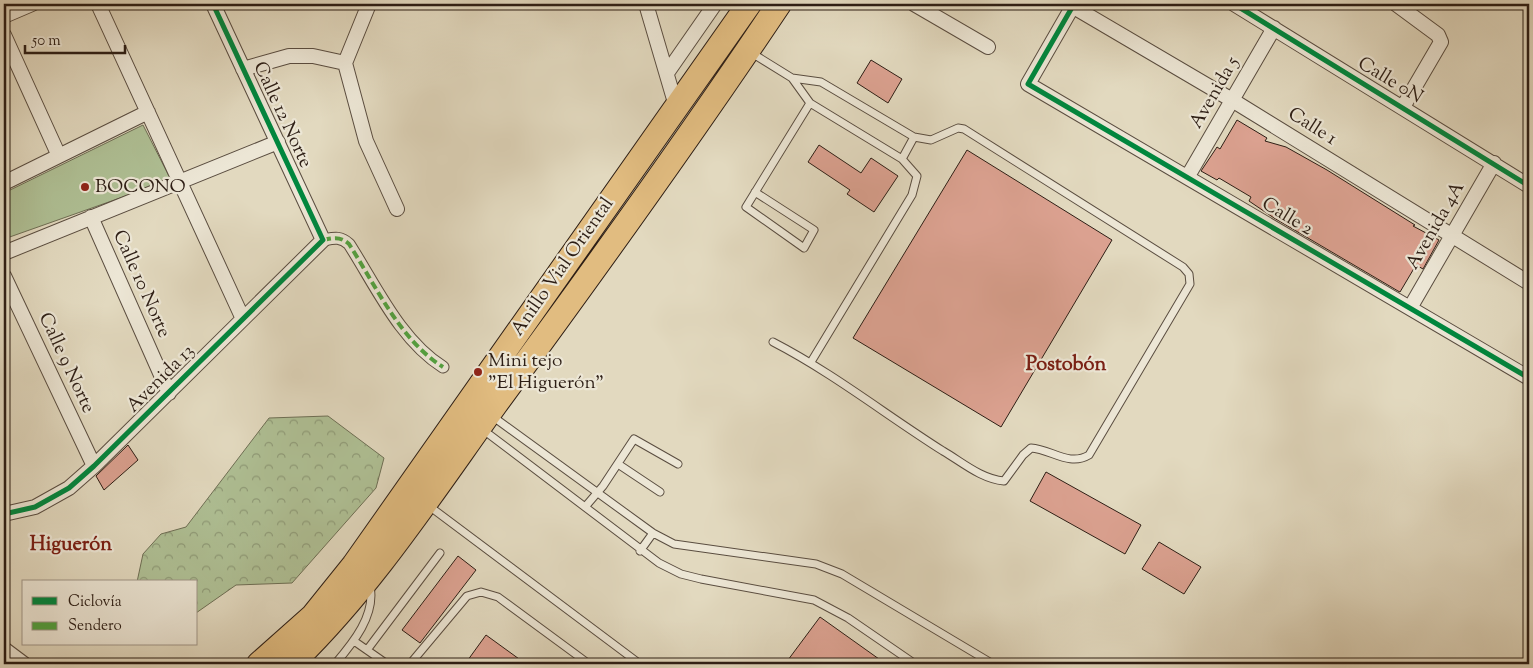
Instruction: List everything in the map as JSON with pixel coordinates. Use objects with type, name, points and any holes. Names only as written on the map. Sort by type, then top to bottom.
[{"type":"highway","name":"Anillo Vial Oriental","points":[[259,664],[313,616],[354,565],[749,4]]},
{"type":"highway","name":"Anillo Vial Oriental","points":[[291,664],[327,630],[369,578],[748,51],[779,4]]},
{"type":"street","points":[[4,16],[32,4]]},
{"type":"street","points":[[98,4],[243,319]]},
{"type":"street","name":"Calle 12 Norte","points":[[212,4],[323,240]]},
{"type":"street","points":[[369,4],[345,63],[366,141],[396,209]]},
{"type":"street","points":[[646,4],[676,106]]},
{"type":"street","points":[[667,73],[715,4]]},
{"type":"street","points":[[914,4],[988,47]]},
{"type":"street","name":"Calle 0N","points":[[1234,4],[1404,107],[1529,186]]},
{"type":"street","points":[[1396,4],[1438,35],[1441,42],[1404,107]]},
{"type":"street","name":"Calle 2","points":[[1073,5],[1028,84],[1188,176],[1529,378]]},
{"type":"street","name":"Calle 1","points":[[1073,5],[1232,100],[1529,283]]},
{"type":"street","name":"Avenida 5","points":[[1188,176],[1274,28]]},
{"type":"street","points":[[4,35],[59,156]]},
{"type":"street","points":[[243,69],[289,56],[313,56],[345,63]]},
{"type":"street","points":[[4,183],[148,112]]},
{"type":"street","points":[[4,253],[278,142]]},
{"type":"street","name":"Avenida 4A","points":[[1410,308],[1494,163]]},
{"type":"street","name":"Calle 10 Norte","points":[[91,217],[169,392]]},
{"type":"street","points":[[323,240],[336,237],[349,244],[402,328],[425,355],[443,367]]},
{"type":"street","name":"Avenida 13","points":[[4,514],[35,507],[69,488],[94,466],[323,240]]},
{"type":"street","name":"Calle 9 Norte","points":[[4,276],[94,466]]},
{"type":"street","points":[[4,649],[24,664]]},
{"type":"lane","points":[[748,51],[792,78],[810,103],[902,159],[917,176],[912,195],[811,362]]},
{"type":"lane","points":[[773,342],[811,362],[990,480],[1004,481],[1023,455],[1031,448],[1042,449],[1071,460],[1080,460],[1089,455],[1190,284],[1189,274],[1183,267],[964,129],[958,128],[931,140],[914,137],[821,82],[792,78]]},
{"type":"lane","points":[[755,192],[814,230],[804,248],[747,209],[755,192],[810,103]]},
{"type":"lane","points":[[902,159],[914,137]]},
{"type":"lane","points":[[484,420],[598,492],[653,532],[674,544],[816,564],[842,574],[993,664]]},
{"type":"lane","points":[[484,420],[585,507],[658,564],[681,574],[814,600],[831,607],[915,664]]},
{"type":"lane","points":[[585,507],[598,492],[634,439],[678,464]]},
{"type":"lane","points":[[618,464],[660,492]]},
{"type":"lane","points":[[424,503],[640,664]]},
{"type":"lane","points":[[640,551],[653,532]]},
{"type":"lane","points":[[367,650],[440,553]]},
{"type":"lane","points":[[335,664],[354,641],[372,604],[369,578]]},
{"type":"lane","points":[[410,664],[467,596],[481,592],[498,597],[589,664]]},
{"type":"lane","points":[[354,641],[387,664]]},
{"type":"green space","name":"BOCONO","points":[[143,125],[171,180],[4,239],[4,193]]},
{"type":"green space","points":[[328,416],[384,458],[376,488],[292,583],[236,585],[198,612],[198,580],[137,580],[143,554],[161,534],[186,527],[269,418]]},
{"type":"building","points":[[871,60],[902,79],[888,103],[857,83]]},
{"type":"building","points":[[1237,120],[1267,138],[1265,141],[1286,147],[1327,170],[1415,225],[1413,226],[1439,240],[1423,269],[1416,265],[1400,292],[1274,218],[1249,201],[1251,197],[1219,178],[1217,180],[1201,171],[1217,147],[1220,149]]},
{"type":"building","points":[[819,145],[861,173],[871,158],[898,176],[874,212],[847,194],[850,190],[808,162]]},
{"type":"building","points":[[967,150],[1112,240],[1001,427],[853,338]]},
{"type":"building","points":[[128,445],[138,460],[104,490],[96,476]]},
{"type":"building","points":[[1046,472],[1141,525],[1125,554],[1030,501]]},
{"type":"building","points":[[1159,542],[1201,567],[1184,594],[1142,569]]},
{"type":"building","points":[[458,556],[476,570],[420,643],[402,630]]},
{"type":"building","points":[[820,617],[886,664],[785,664]]},
{"type":"building","points":[[486,635],[526,664],[465,664]]},
{"type":"marked path","points":[[323,240],[334,238],[346,241],[349,244],[401,327],[428,356],[443,367]]},
{"type":"cycle path","points":[[4,514],[35,507],[69,488],[94,466],[323,240],[213,4]]},
{"type":"cycle path","points":[[1074,4],[1028,84],[1529,378]]},
{"type":"cycle path","points":[[1234,4],[1529,186]]},
{"type":"place","name":"BOCONO","points":[[85,187]]},
{"type":"place","name":"Mini tejo \"El Higuerón\"","points":[[478,372]]},
{"type":"district","name":"Postobón","points":[[1066,365]]},
{"type":"district","name":"Higuerón","points":[[71,545]]}]
